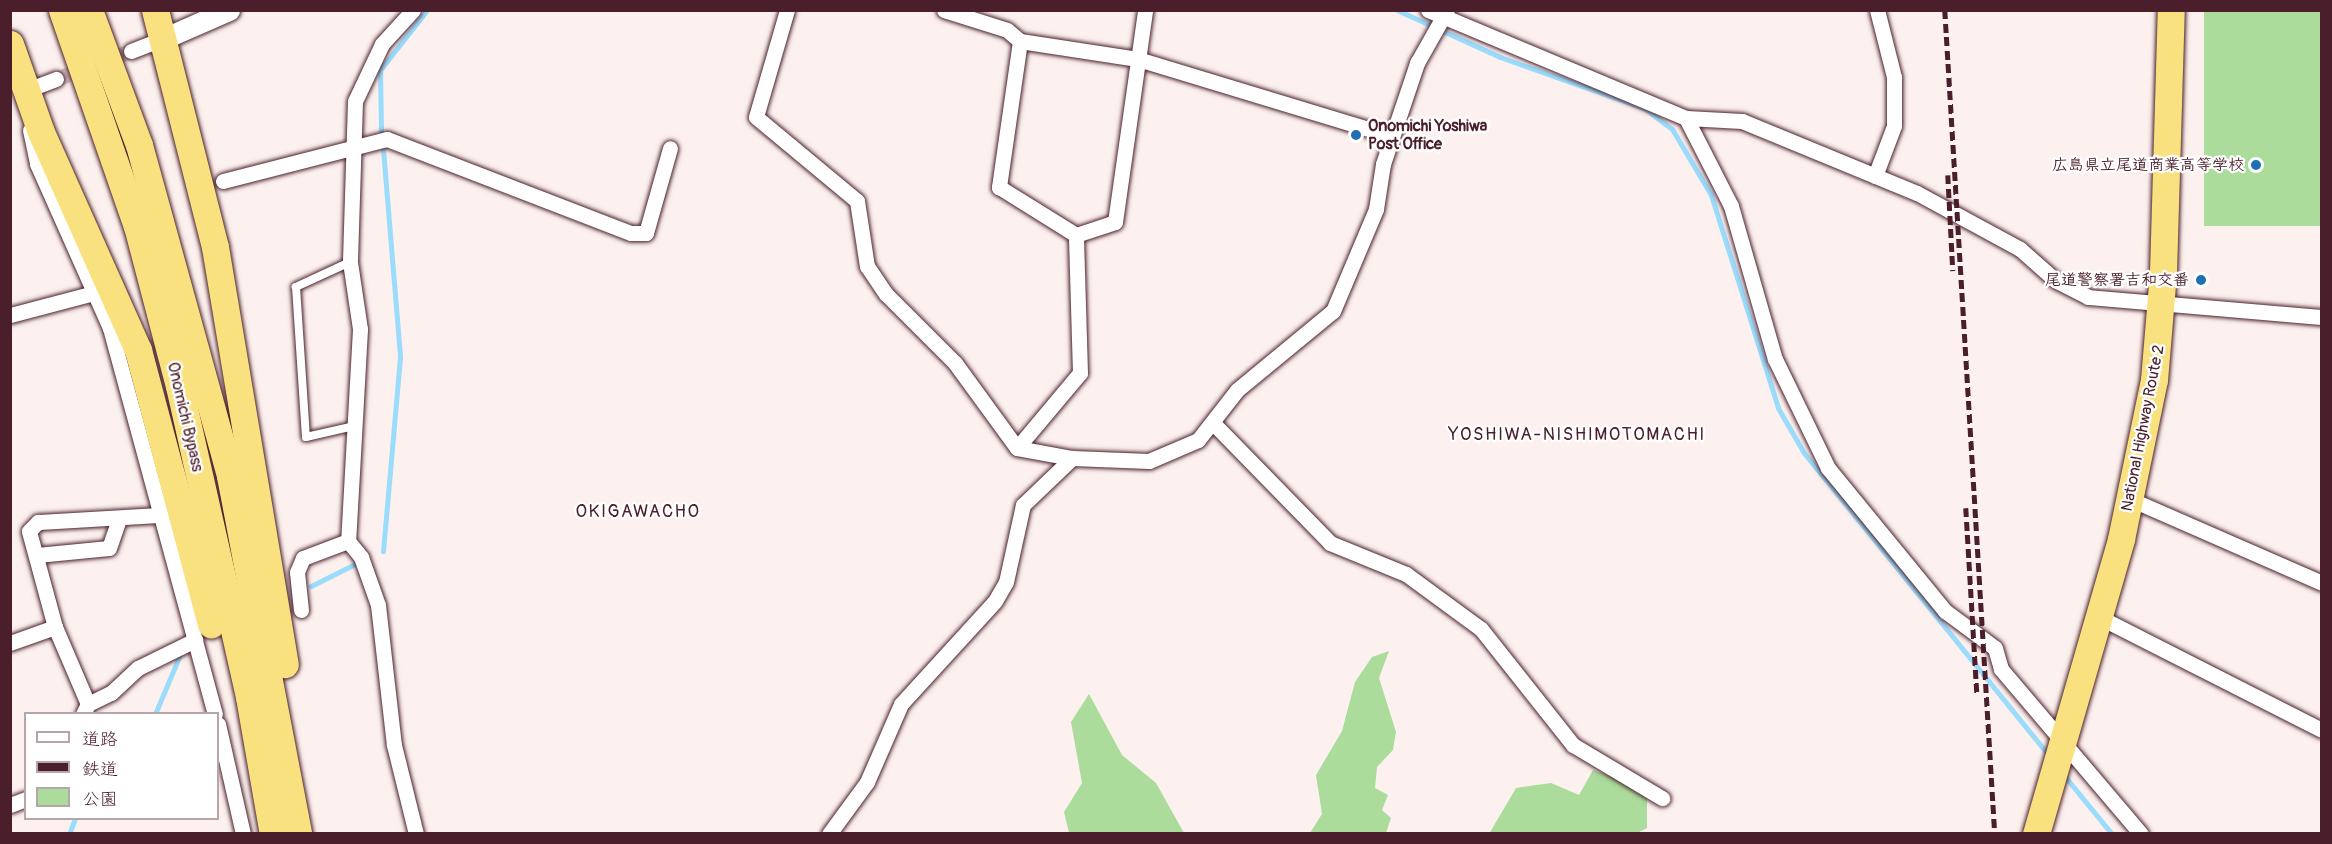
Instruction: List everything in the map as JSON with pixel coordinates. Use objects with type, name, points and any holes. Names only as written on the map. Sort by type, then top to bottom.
[{"type":"highway","name":"Onomichi Bypass","points":[[62,10],[137,226],[179,386],[271,834]]},
{"type":"highway","name":"Onomichi Bypass","points":[[89,10],[139,146],[230,476],[298,834]]},
{"type":"highway","points":[[155,10],[165,38],[215,248],[314,834]]},
{"type":"highway","name":"National Highway Route 2","points":[[2037,834],[2130,499],[2154,380],[2162,301],[2171,10]]},
{"type":"highway","points":[[10,44],[19,80],[138,350],[271,834]]},
{"type":"street","points":[[131,51],[230,10]]},
{"type":"street","points":[[414,10],[382,44],[359,84],[353,149],[350,262],[360,329],[348,541],[361,557],[378,605],[394,745],[416,834]]},
{"type":"street","points":[[787,10],[756,117],[857,201],[867,266],[886,294],[956,363],[1017,448],[1072,459],[1149,461],[1198,440],[1215,424],[1237,390],[1333,311],[1344,293],[1376,209],[1391,136],[1417,63],[1439,13],[1686,118],[1742,121],[1875,176],[1980,225],[2020,249],[2055,280],[2088,297],[2162,301],[2322,317]]},
{"type":"street","points":[[944,10],[1007,30],[1020,41],[1138,59],[1391,136]]},
{"type":"street","points":[[1076,235],[1115,222],[1145,10]]},
{"type":"street","points":[[1875,176],[1894,126],[1894,77],[1877,10]]},
{"type":"street","points":[[1020,41],[999,187],[1076,235]]},
{"type":"street","points":[[56,79],[19,80],[37,164],[110,328],[214,712]]},
{"type":"street","points":[[1686,118],[1731,206],[1775,359],[1828,468],[1945,611],[1995,648],[2001,669],[2063,747],[2141,834]]},
{"type":"street","points":[[223,181],[387,140],[639,233],[646,233],[655,214],[670,148]]},
{"type":"street","points":[[1017,448],[1080,373],[1076,235]]},
{"type":"street","points":[[10,315],[94,293]]},
{"type":"street","points":[[1215,424],[1330,543],[1406,574],[1481,629],[1573,745],[1662,798]]},
{"type":"street","points":[[829,834],[867,782],[901,704],[995,601],[1006,582],[1023,505],[1072,459]]},
{"type":"street","points":[[2130,499],[2322,583]]},
{"type":"street","points":[[160,515],[38,522],[29,531],[55,627],[86,709],[111,693],[138,668],[195,640]]},
{"type":"street","points":[[37,555],[109,548],[119,519]]},
{"type":"street","points":[[301,610],[297,572],[303,558],[348,541]]},
{"type":"street","points":[[2099,617],[2322,730]]},
{"type":"street","points":[[10,644],[55,627]]},
{"type":"street","points":[[219,728],[243,834]]},
{"type":"lane","points":[[350,262],[296,287],[306,437],[356,426]]},
{"type":"green space","name":"広島県立尾道商業高等学校","points":[[2204,11],[2321,11],[2321,226],[2204,226]]},
{"type":"green space","points":[[1389,651],[1379,678],[1396,732],[1393,750],[1377,767],[1375,788],[1388,795],[1382,810],[1391,818],[1386,833],[1310,833],[1322,814],[1316,775],[1342,731],[1355,682],[1372,657]]},
{"type":"green space","points":[[1089,694],[1122,755],[1156,783],[1184,833],[1069,833],[1064,812],[1082,783],[1071,722]]},
{"type":"green space","points":[[1593,770],[1647,789],[1647,828],[1637,833],[1489,834],[1516,788],[1551,783],[1579,795]]},
{"type":"waterway","points":[[381,131],[380,70],[427,10]]},
{"type":"waterway","points":[[1397,10],[1500,57],[1644,108],[1672,129],[1711,195],[1778,408],[1804,453],[2049,756]]},
{"type":"waterway","points":[[383,149],[400,357],[383,551]]},
{"type":"waterway","points":[[311,586],[355,564]]},
{"type":"waterway","points":[[156,712],[179,657]]},
{"type":"waterway","points":[[2062,773],[2112,834]]},
{"type":"waterway","points":[[69,834],[74,820]]},
{"type":"tunnel","points":[[56,79],[131,51]]},
{"type":"railway","points":[[1945,10],[1995,834]]},
{"type":"railway","points":[[1948,175],[1953,271]]},
{"type":"railway","points":[[1966,508],[1977,693]]},
{"type":"place","name":"Onomichi Yoshiwa Post Office","points":[[1356,135]]},
{"type":"place","name":"広島県立尾道商業高等学校","points":[[2256,165]]},
{"type":"place","name":"尾道警察署吉和交番","points":[[2201,280]]},
{"type":"district","name":"YOSHIWA-NISHIMOTOMACHI","points":[[1577,435]]},
{"type":"district","name":"OKIGAWACHO","points":[[638,512]]}]
